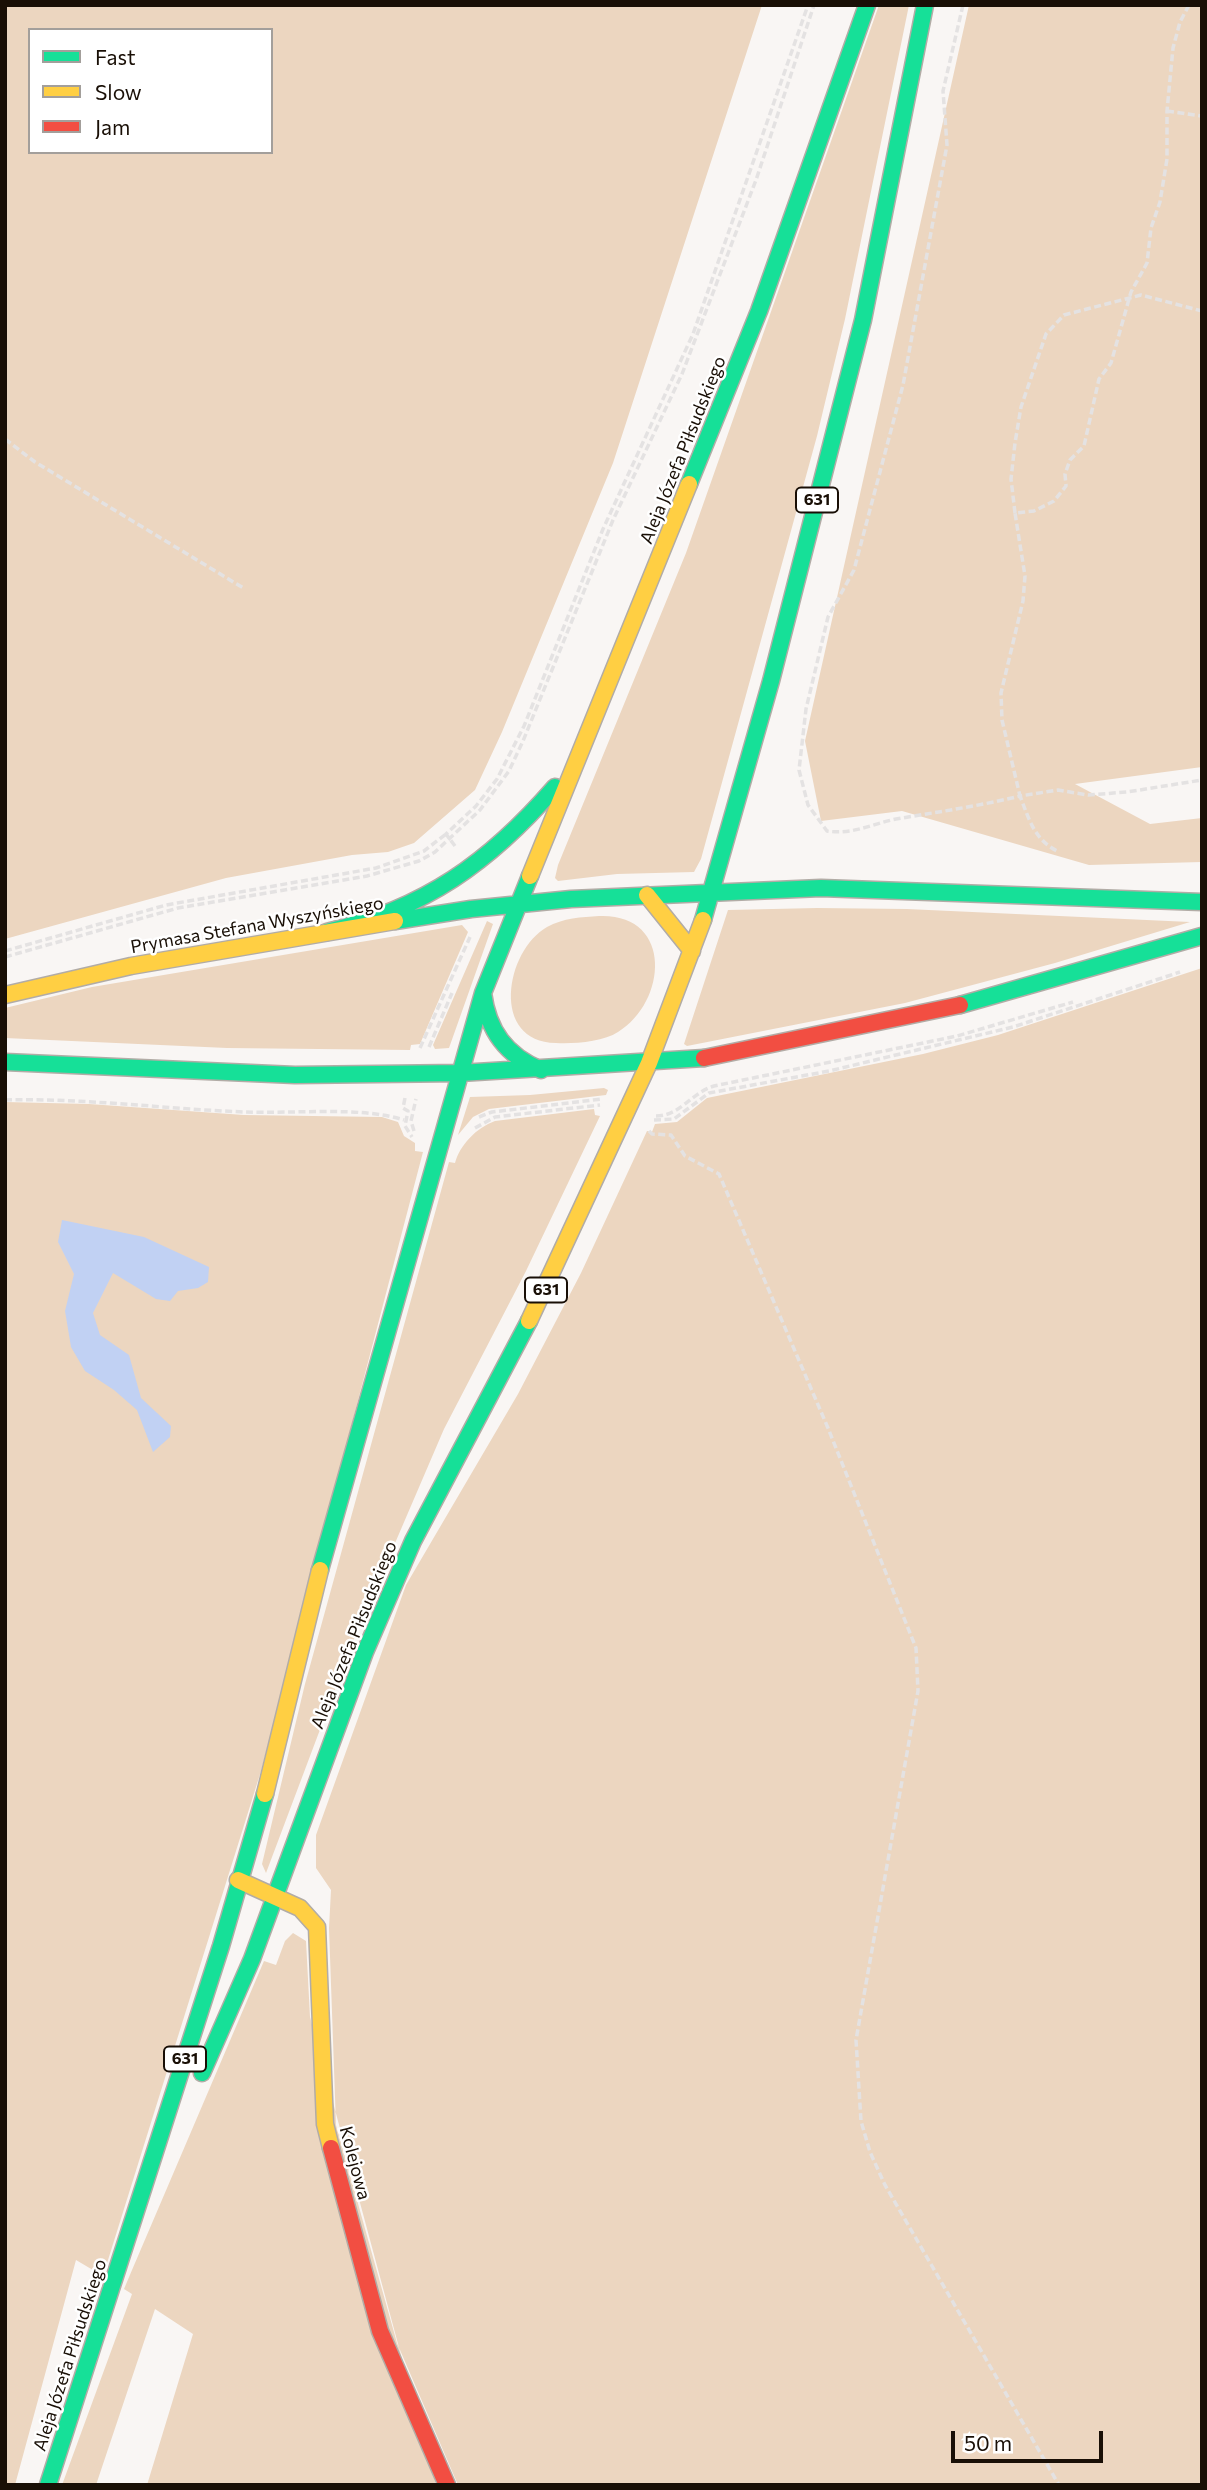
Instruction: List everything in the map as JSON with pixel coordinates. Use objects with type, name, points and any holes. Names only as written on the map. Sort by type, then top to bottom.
[{"type":"main road","name":"Aleja Józefa Piłsudskiego","points":[[518,903],[760,310],[867,5]]},
{"type":"main road","name":"631","points":[[649,1063],[712,893],[771,681],[863,320],[910,69],[925,5]]},
{"type":"main road","points":[[327,932],[401,911],[471,869],[500,846],[530,816],[561,780],[583,745]]},
{"type":"main road","points":[[518,903],[821,888],[1202,902]]},
{"type":"main road","points":[[647,895],[692,951]]},
{"type":"main road","name":"631","points":[[460,1073],[484,993],[518,903]]},
{"type":"main road","name":"Prymasa Stefana Wyszyńskiego","points":[[5,995],[143,964],[518,903]]},
{"type":"main road","points":[[5,1062],[271,1074],[412,1074],[541,1070],[696,1060],[934,1012],[1202,936]]},
{"type":"main road","points":[[484,993],[487,1017],[497,1039],[515,1057],[541,1070]]},
{"type":"main road","name":"Aleja Józefa Piłsudskiego","points":[[196,2085],[277,1896],[365,1652],[412,1541],[546,1290],[649,1063]]},
{"type":"main road","name":"Aleja Józefa Piłsudskiego","points":[[48,2485],[221,1946],[281,1738],[306,1618],[460,1073]]},
{"type":"main road","name":"Kolejowa","points":[[239,1880],[300,1908],[317,1927],[325,2124],[380,2331],[447,2485]]},
{"type":"main road","name":"Aleja Józefa Piłsudskiego","points":[[129,2237],[185,2111]]},
{"type":"path","points":[[5,951],[166,905],[376,868],[424,851],[446,834],[492,786],[524,726],[603,529],[689,344],[808,5]]},
{"type":"path","points":[[5,957],[178,908],[400,868],[435,852],[480,810],[499,786],[523,741],[613,520],[682,374],[756,180],[814,5]]},
{"type":"path","points":[[963,5],[943,92],[947,145],[903,385],[854,570],[828,617],[806,709],[799,770],[808,805],[827,831],[843,834],[894,820],[947,813],[1058,790],[1088,795],[1127,792],[1202,780]]},
{"type":"path","points":[[1015,513],[1034,511],[1054,501],[1066,486],[1065,474],[1070,460],[1084,446],[1099,379],[1111,363],[1129,298],[1147,262],[1151,228],[1160,201],[1167,159],[1167,110],[1173,48],[1180,22],[1189,5]]},
{"type":"path","points":[[1167,110],[1202,116]]},
{"type":"path","points":[[1057,851],[1046,845],[1033,831],[1020,796],[1002,720],[1001,693],[1023,601],[1025,576],[1012,479],[1021,407],[1046,334],[1064,315],[1141,295],[1202,311]]},
{"type":"path","points":[[5,439],[34,462],[246,589]]},
{"type":"path","points":[[446,834],[471,869]]},
{"type":"path","points":[[439,1150],[417,1145],[418,1140],[406,1131],[404,1120],[408,1111],[403,1108],[419,1049],[474,928],[470,922],[471,909]]},
{"type":"path","points":[[1059,2485],[885,2185],[870,2152],[861,2121],[856,2039],[918,1691],[916,1648],[828,1428],[719,1174],[685,1156],[671,1135],[649,1133],[654,1120],[670,1121],[709,1093],[829,1071],[1000,1030],[1190,969]]},
{"type":"path","points":[[5,1100],[89,1102],[244,1112],[367,1114],[404,1120]]},
{"type":"path","points":[[470,1132],[481,1122],[495,1117],[601,1105],[599,1108],[625,1116]]},
{"type":"shaded area","points":[[5,5],[762,5],[613,463],[502,732],[475,790],[414,843],[388,852],[352,855],[226,878],[5,939]]},
{"type":"shaded area","points":[[879,5],[909,5],[845,319],[817,436],[701,859],[694,872],[617,874],[558,881],[555,878],[558,865],[686,553]]},
{"type":"shaded area","points":[[969,5],[1202,5],[1202,767],[1075,784],[1150,824],[1202,818],[1202,862],[1089,865],[902,811],[821,821],[805,741]]},
{"type":"shaded area","points":[[907,909],[1190,922],[1055,963],[905,1003],[687,1046],[684,1044],[728,910]]},
{"type":"shaded area","points":[[599,916],[623,919],[640,928],[651,943],[655,961],[647,1000],[635,1018],[618,1032],[604,1038],[563,1043],[535,1039],[521,1028],[513,1012],[511,994],[521,955],[533,939],[553,924]]},
{"type":"shaded area","points":[[487,921],[493,924],[449,1048],[435,1049],[433,1045]]},
{"type":"shaded area","points":[[462,925],[468,932],[420,1044],[411,1045],[410,1050],[227,1048],[5,1038],[5,1008],[92,987]]},
{"type":"shaded area","points":[[1202,968],[1202,2485],[458,2485],[397,2343],[336,2125],[329,1928],[331,1890],[316,1868],[316,1835],[406,1585],[518,1394],[581,1273],[647,1131],[652,1132],[655,1124],[677,1122],[707,1098],[923,1054],[998,1035]]},
{"type":"shaded area","points":[[604,1088],[608,1090],[606,1095],[489,1109],[473,1117],[458,1135],[470,1097]]},
{"type":"shaded area","points":[[5,1102],[89,1104],[244,1115],[382,1117],[398,1122],[404,1136],[415,1143],[415,1151],[423,1152],[261,1771],[103,2276],[76,2260],[15,2485],[5,2485]]},
{"type":"shaded area","points":[[594,1109],[595,1115],[600,1116],[526,1271],[444,1429],[356,1634],[266,1873],[262,1864],[305,1684],[449,1162],[455,1163],[470,1138],[495,1121]]},
{"type":"shaded area","points":[[293,1933],[306,1941],[310,2017],[436,2485],[147,2485],[193,2334],[155,2309],[96,2485],[62,2485],[132,2294],[124,2289],[264,1961],[276,1965],[285,1941]]},
{"type":"water","points":[[62,1220],[144,1237],[209,1267],[208,1282],[198,1288],[178,1291],[170,1301],[156,1299],[113,1273],[93,1313],[100,1335],[129,1355],[141,1398],[171,1426],[170,1437],[153,1452],[137,1410],[114,1390],[85,1371],[71,1347],[65,1311],[74,1274],[58,1242]]},
{"type":"traffic: fast","points":[[689,484],[759,311],[867,5]]},
{"type":"traffic: fast","points":[[703,920],[771,681],[863,320],[925,5]]},
{"type":"traffic: fast","points":[[327,932],[395,910],[453,879],[505,838],[555,787]]},
{"type":"traffic: fast","points":[[320,1570],[483,993],[530,876]]},
{"type":"traffic: fast","points":[[395,921],[471,909],[571,899],[821,888],[1202,902]]},
{"type":"traffic: fast","points":[[960,1005],[1202,936]]},
{"type":"traffic: fast","points":[[483,993],[489,1019],[501,1040],[518,1057],[541,1070]]},
{"type":"traffic: fast","points":[[5,1062],[295,1075],[460,1073],[704,1058]]},
{"type":"traffic: fast","points":[[202,2073],[252,1959],[365,1652],[413,1541],[529,1321]]},
{"type":"traffic: fast","points":[[48,2485],[221,1946],[265,1794]]},
{"type":"traffic: slow","points":[[530,876],[689,484]]},
{"type":"traffic: slow","points":[[647,895],[692,951]]},
{"type":"traffic: slow","points":[[529,1321],[649,1063],[703,920]]},
{"type":"traffic: slow","points":[[5,995],[131,966],[395,921]]},
{"type":"traffic: slow","points":[[265,1794],[320,1570]]},
{"type":"traffic: slow","points":[[238,1880],[300,1908],[317,1927],[325,2124],[331,2148]]},
{"type":"traffic: jam","points":[[704,1058],[960,1005]]},
{"type":"traffic: jam","points":[[331,2148],[380,2331],[447,2485]]}]
